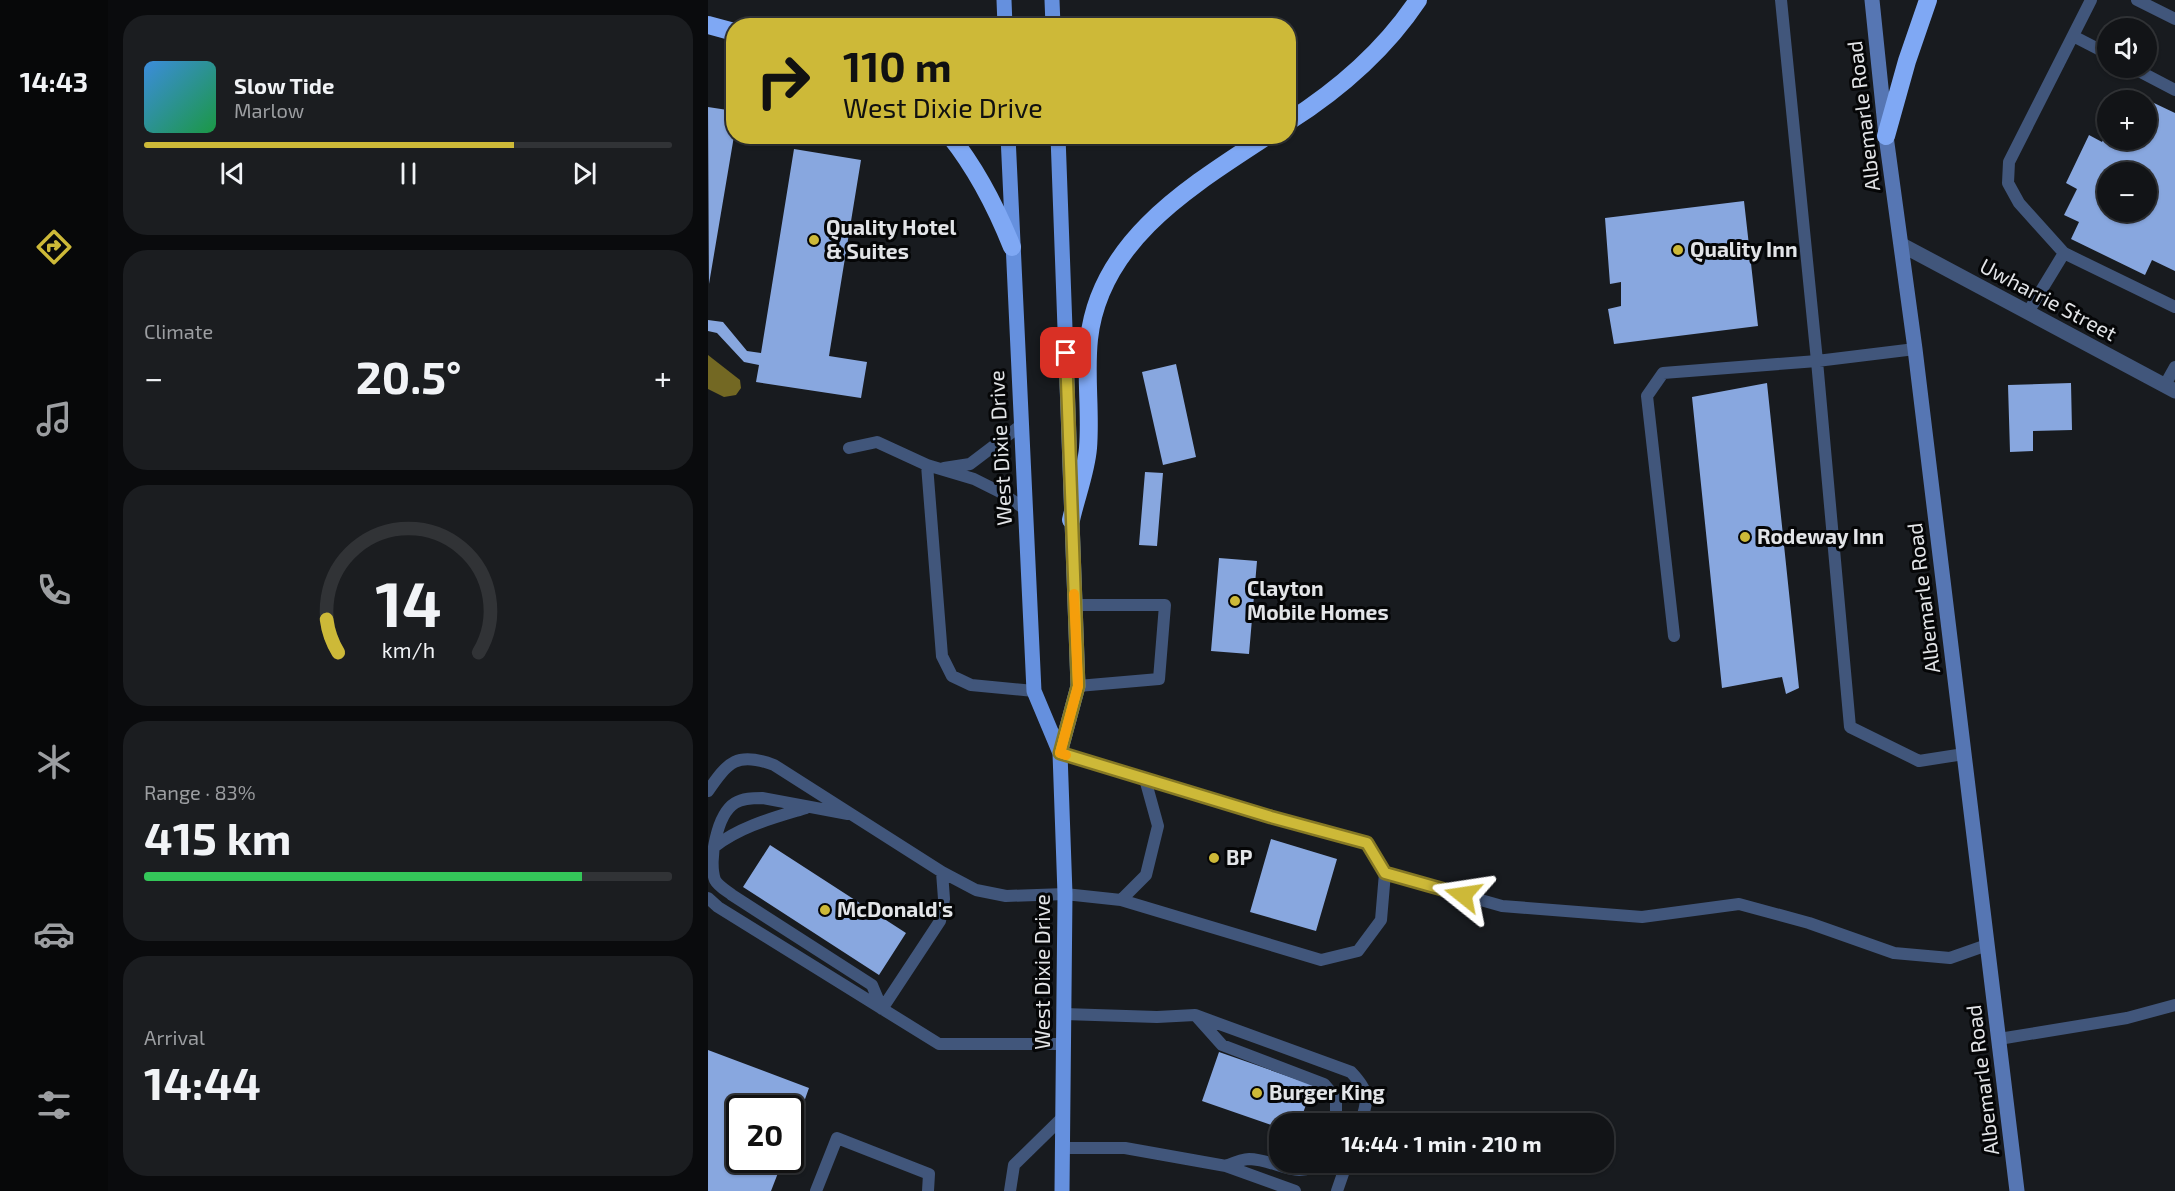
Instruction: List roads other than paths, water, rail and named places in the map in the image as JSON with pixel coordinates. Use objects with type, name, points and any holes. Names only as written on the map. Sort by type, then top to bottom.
[{"type":"highway","points":[[1296,116],[1349,79],[1369,61],[1396,31],[1418,0]]},
{"type":"highway","points":[[1886,136],[1928,0]]},
{"type":"highway","points":[[708,25],[726,30]]},
{"type":"highway","points":[[956,144],[985,187],[1012,248]]},
{"type":"highway","points":[[1071,520],[1088,449],[1089,337],[1104,286],[1129,245],[1161,211],[1255,144]]},
{"type":"main road","points":[[1004,0],[1005,18]]},
{"type":"main road","points":[[1052,0],[1053,18]]},
{"type":"main road","name":"Albemarle Road","points":[[1872,0],[1886,136],[1902,245],[2018,1191]]},
{"type":"main road","name":"West Dixie Drive","points":[[1008,144],[1034,692],[1060,753]]},
{"type":"main road","name":"West Dixie Drive","points":[[1058,144],[1078,686],[1060,753],[1065,894],[1062,1191]]},
{"type":"street","name":"Uwharrie Street","points":[[1902,245],[2170,388]]},
{"type":"lane","points":[[1781,0],[1850,727],[1919,761],[1964,754]]},
{"type":"lane","points":[[2091,0],[2009,162],[2008,183],[2019,203],[2064,253],[2175,307]]},
{"type":"lane","points":[[2137,0],[2175,19]]},
{"type":"lane","points":[[2073,36],[2097,48]]},
{"type":"lane","points":[[2152,78],[2175,90]]},
{"type":"lane","points":[[2028,312],[2064,253]]},
{"type":"lane","points":[[1674,636],[1647,396],[1663,373],[1817,361],[1915,349]]},
{"type":"lane","points":[[2170,388],[2175,367]]},
{"type":"lane","points":[[942,468],[969,464],[1020,426]]},
{"type":"lane","points":[[849,448],[877,442],[927,465],[983,483],[1025,509]]},
{"type":"lane","points":[[927,465],[942,656],[952,676],[971,685],[1034,692]]},
{"type":"lane","points":[[1075,605],[1165,605],[1159,680],[1078,686]]},
{"type":"lane","points":[[708,792],[724,767],[740,759],[758,759],[774,765],[942,872],[976,890],[1006,896],[1065,894],[1121,900],[1321,960],[1358,951],[1381,920],[1385,873],[1367,843],[1060,753]]},
{"type":"lane","points":[[1121,900],[1146,875],[1158,826],[1145,779]]},
{"type":"lane","points":[[853,815],[762,798],[748,798],[734,803],[725,813],[718,828],[712,864],[715,882],[732,895],[872,985],[882,1010]]},
{"type":"lane","points":[[714,847],[736,832],[765,820],[807,808]]},
{"type":"lane","points":[[882,1010],[940,921],[944,899],[942,872]]},
{"type":"lane","points":[[1385,873],[1502,906],[1642,917],[1739,904],[1809,923],[1894,953],[1950,958],[1987,945]]},
{"type":"lane","points":[[708,898],[718,907],[939,1044],[1064,1044]]},
{"type":"lane","points":[[1999,1039],[2127,1018],[2175,1005]]},
{"type":"lane","points":[[1064,1014],[1158,1017],[1195,1015],[1351,1072],[1364,1086],[1368,1102],[1364,1113]]},
{"type":"lane","points":[[1195,1015],[1222,1045],[1324,1084],[1336,1098],[1336,1113]]},
{"type":"lane","points":[[1010,1191],[1014,1165],[1064,1116]]},
{"type":"lane","points":[[816,1191],[837,1138],[929,1174],[928,1191]]},
{"type":"lane","points":[[1064,1148],[1125,1148],[1226,1166],[1295,1191]]},
{"type":"lane","points":[[1226,1166],[1246,1159],[1269,1163]]},
{"type":"lane","points":[[1337,1191],[1343,1173]]},
{"type":"place","name":"Quality Hotel & Suites","points":[[814,240]]},
{"type":"place","name":"Quality Inn","points":[[1678,250]]},
{"type":"place","name":"Rodeway Inn","points":[[1745,537]]},
{"type":"place","name":"Clayton Mobile Homes","points":[[1235,601]]},
{"type":"place","name":"BP","points":[[1214,858]]},
{"type":"place","name":"McDonald's","points":[[825,910]]},
{"type":"place","name":"Burger King","points":[[1257,1093]]}]
